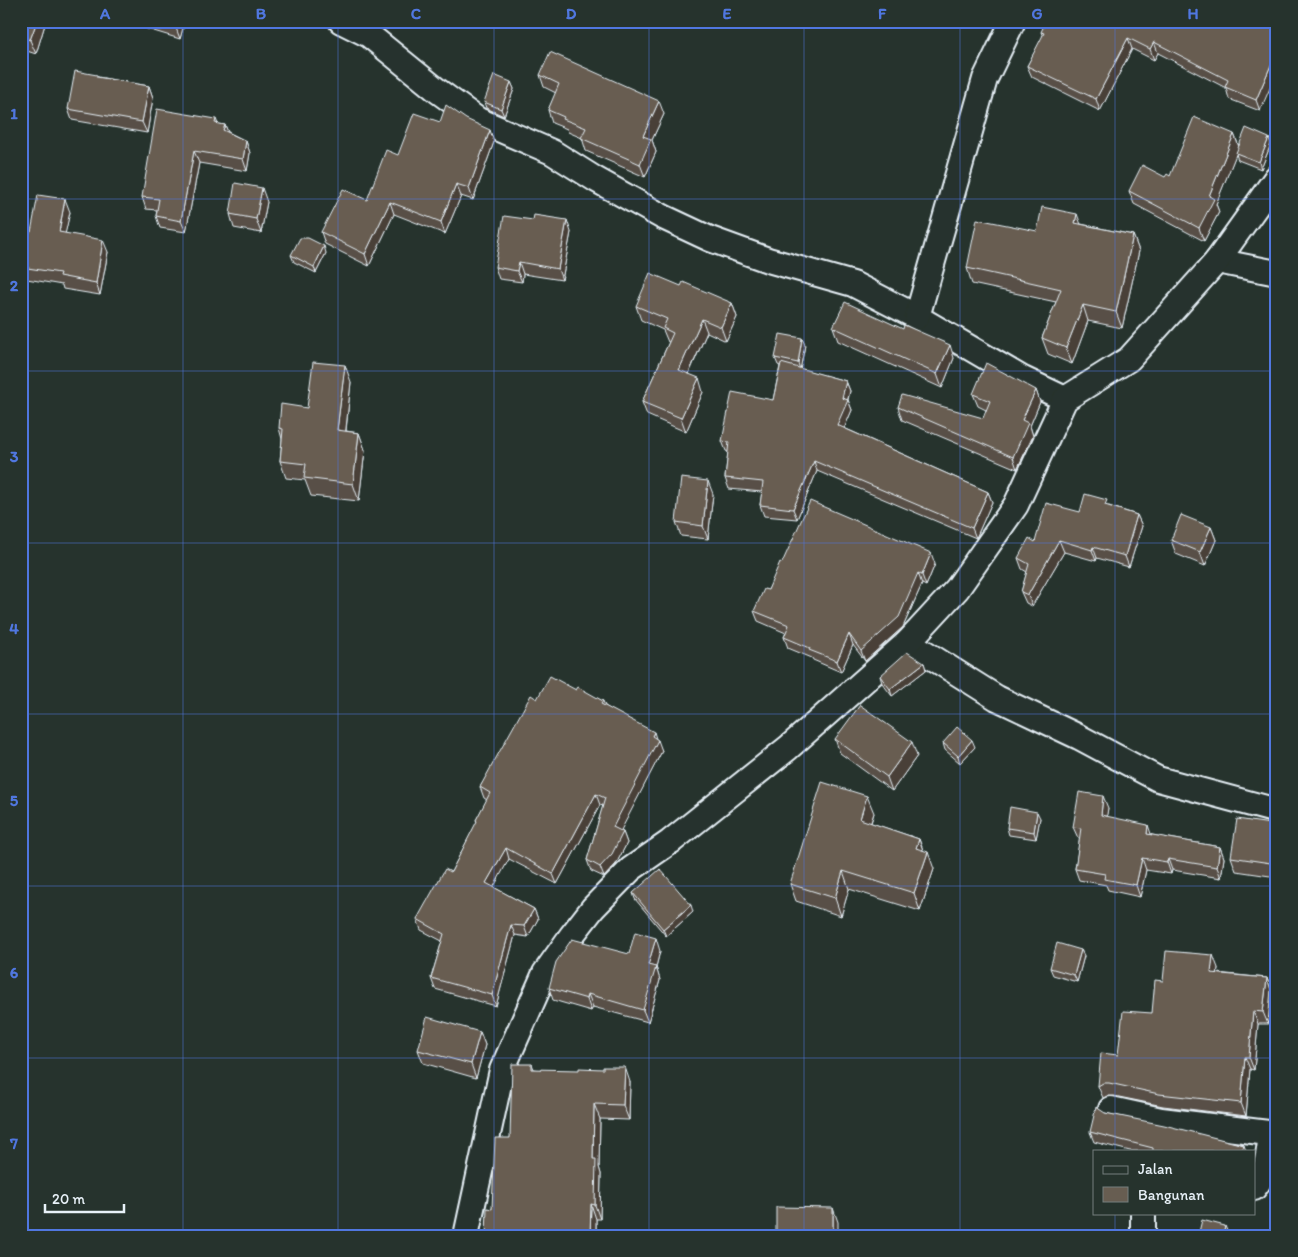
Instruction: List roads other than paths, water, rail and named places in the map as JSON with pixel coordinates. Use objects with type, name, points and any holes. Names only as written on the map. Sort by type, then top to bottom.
[{"type":"street","points":[[341,21],[369,35],[438,91],[478,120],[552,152],[595,179],[663,217],[710,239],[768,260],[853,284],[917,317],[1023,379],[1066,399]]},
{"type":"street","points":[[917,317],[984,79],[1013,21]]},
{"type":"street","points":[[466,1236],[502,1070],[545,974],[572,935],[593,908],[631,869],[670,842],[788,748],[908,642],[957,589],[1016,505],[1066,399],[1129,359],[1217,261],[1277,177]]},
{"type":"street","points":[[1217,261],[1277,273]]},
{"type":"street","points":[[908,642],[997,698],[1078,737],[1158,779],[1277,811]]},
{"type":"street","points":[[1111,1109],[1161,1120],[1274,1134],[1265,1168],[1256,1184]]},
{"type":"street","points":[[1143,1214],[1143,1236]]}]
